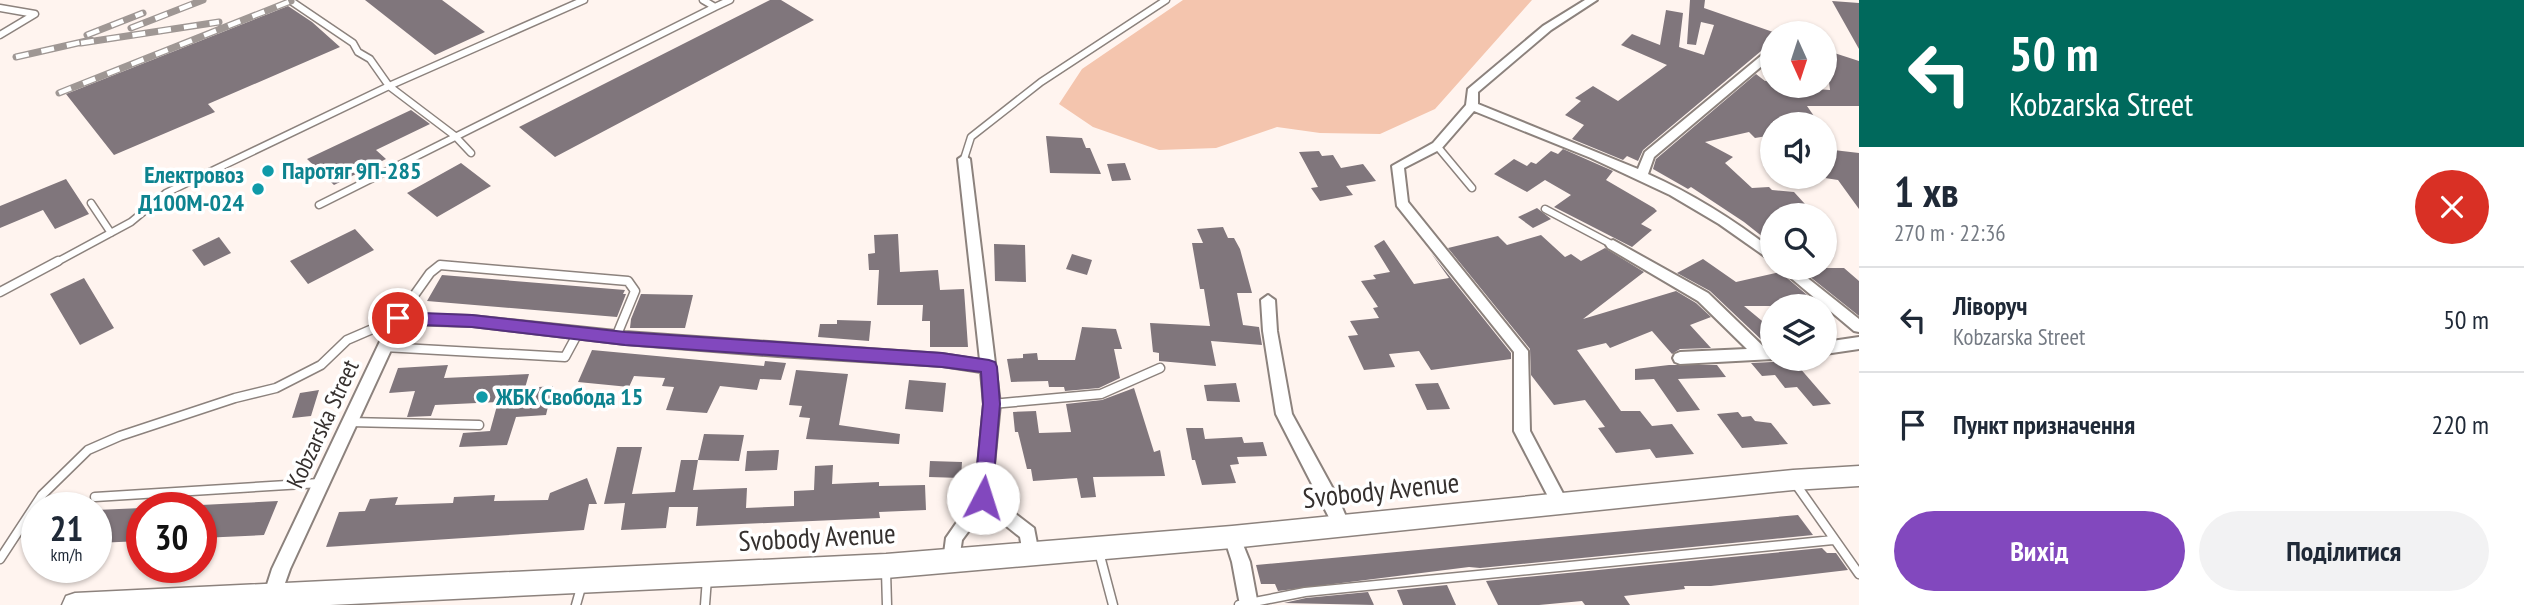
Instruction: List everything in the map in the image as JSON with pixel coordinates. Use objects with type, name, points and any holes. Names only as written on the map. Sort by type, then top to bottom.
[{"type":"main road","name":"Svobody Avenue","points":[[75,605],[271,599],[583,580],[886,566],[1231,537],[1793,480],[1859,476]]},
{"type":"street","points":[[1560,503],[1522,431],[1521,351],[1402,203],[1398,166],[1437,146],[1472,106],[1472,91],[1547,28],[1592,0]]},
{"type":"street","points":[[1642,174],[1649,155],[1760,62]]},
{"type":"street","points":[[1472,106],[1642,174],[1690,198],[1760,247]]},
{"type":"street","points":[[952,561],[954,538],[983,498],[992,404],[964,159]]},
{"type":"street","points":[[1613,245],[1703,297],[1760,346]]},
{"type":"street","points":[[1801,280],[1859,327]]},
{"type":"street","points":[[1268,300],[1270,331],[1284,414],[1342,526]]},
{"type":"street","points":[[398,318],[472,321],[616,337],[942,360],[989,367]]},
{"type":"street","name":"Kobzarska Street","points":[[271,599],[281,569],[398,318]]},
{"type":"street","points":[[1837,346],[1859,343]]},
{"type":"street","points":[[1680,359],[1760,354]]},
{"type":"street","points":[[983,498],[1028,533],[1030,554]]},
{"type":"street","points":[[1231,537],[1241,562],[1245,605]]},
{"type":"lane","points":[[0,292],[131,222],[166,193],[388,86],[584,0]]},
{"type":"lane","points":[[704,0],[715,7]]},
{"type":"lane","points":[[319,205],[730,0]]},
{"type":"lane","points":[[964,159],[971,137],[1041,82],[1166,0]]},
{"type":"lane","points":[[291,1],[353,43],[358,52],[370,60],[388,86],[455,136],[471,153]]},
{"type":"lane","points":[[0,8],[35,14],[0,36]]},
{"type":"lane","points":[[1437,146],[1472,188]]},
{"type":"lane","points":[[91,202],[111,233]]},
{"type":"lane","points":[[1545,209],[1613,245]]},
{"type":"lane","points":[[0,559],[42,495],[88,450],[145,428],[276,387],[321,365],[347,340],[398,318],[430,273],[440,265],[628,281],[635,291],[616,337]]},
{"type":"lane","points":[[383,347],[565,357],[578,333]]},
{"type":"lane","points":[[992,404],[1101,394],[1160,368]]},
{"type":"lane","points":[[349,422],[479,425]]},
{"type":"lane","points":[[1793,480],[1859,574]]},
{"type":"lane","points":[[112,496],[321,483]]},
{"type":"lane","points":[[1245,605],[1305,592],[1833,540]]},
{"type":"lane","points":[[1098,548],[1113,605]]},
{"type":"lane","points":[[886,566],[887,605]]},
{"type":"lane","points":[[705,605],[708,575]]},
{"type":"lane","points":[[576,605],[583,580]]},
{"type":"shaded area","points":[[1183,0],[1532,0],[1435,109],[1380,134],[1320,133],[1277,127],[1216,148],[1159,150],[1093,127],[1059,104],[1082,69]]},
{"type":"building","points":[[365,0],[442,0],[485,32],[435,55]]},
{"type":"building","points":[[770,0],[781,0],[814,20],[555,157],[519,127]]},
{"type":"building","points":[[1690,0],[1705,0],[1704,8],[1760,27],[1760,52],[1643,150],[1638,161],[1627,156],[1623,160],[1572,139],[1584,125],[1565,115],[1581,101],[1575,98],[1593,86],[1618,101],[1667,65],[1621,45],[1632,34],[1660,45],[1666,10],[1683,13],[1679,47],[1704,55],[1714,25],[1701,22],[1696,45],[1687,44]]},
{"type":"building","points":[[1832,1],[1859,3],[1859,49]]},
{"type":"building","points":[[288,6],[312,22],[340,47],[208,104],[215,112],[114,155],[66,94]]},
{"type":"building","points":[[1838,54],[1859,61],[1859,106],[1807,106],[1811,112],[1760,112],[1760,137],[1755,138],[1749,132],[1705,142],[1733,157],[1725,163],[1752,188],[1794,192],[1804,203],[1760,203],[1760,235],[1691,187],[1688,189],[1653,169],[1656,159],[1756,74],[1760,77],[1760,98],[1838,98]]},
{"type":"building","points":[[411,110],[430,124],[376,150],[386,159],[334,185],[307,159]]},
{"type":"building","points":[[1046,136],[1082,138],[1086,148],[1090,148],[1101,174],[1050,173]]},
{"type":"building","points":[[1563,149],[1613,171],[1606,180],[1654,208],[1657,211],[1641,224],[1652,230],[1632,247],[1554,207],[1571,195],[1545,180],[1527,192],[1494,174],[1514,159],[1527,166],[1531,162],[1536,164],[1551,151],[1558,154]]},
{"type":"building","points":[[1837,150],[1859,153],[1859,209],[1838,180]]},
{"type":"building","points":[[1319,151],[1322,156],[1333,155],[1341,168],[1363,164],[1376,181],[1346,186],[1353,195],[1320,201],[1311,188],[1318,187],[1299,152]]},
{"type":"building","points":[[461,163],[491,186],[437,217],[407,193]]},
{"type":"building","points":[[1125,163],[1131,180],[1112,181],[1107,164]]},
{"type":"building","points":[[66,179],[89,214],[55,229],[43,210],[0,228],[0,206]]},
{"type":"building","points":[[1537,208],[1551,219],[1533,228],[1518,217]]},
{"type":"building","points":[[1223,227],[1228,238],[1234,238],[1240,249],[1252,293],[1237,293],[1243,325],[1259,327],[1262,345],[1211,341],[1216,366],[1159,361],[1159,353],[1153,352],[1150,323],[1210,326],[1192,243],[1203,243],[1197,229]]},
{"type":"building","points":[[355,229],[374,250],[308,284],[290,261]]},
{"type":"building","points":[[898,234],[900,272],[938,270],[940,290],[964,289],[968,347],[930,347],[930,321],[922,321],[923,305],[877,305],[879,270],[869,270],[868,254],[875,253],[874,235]]},
{"type":"building","points":[[1541,235],[1565,257],[1571,254],[1581,261],[1605,248],[1644,272],[1583,319],[1676,291],[1696,303],[1711,317],[1690,325],[1711,348],[1680,349],[1672,354],[1652,331],[1610,348],[1606,343],[1577,350],[1621,411],[1640,411],[1652,426],[1672,424],[1694,454],[1656,458],[1650,449],[1616,453],[1598,428],[1605,427],[1585,400],[1554,405],[1531,375],[1530,349],[1448,248],[1498,236],[1507,245]]},
{"type":"building","points":[[219,237],[231,253],[204,266],[192,250]]},
{"type":"building","points":[[1384,240],[1414,284],[1449,278],[1431,253],[1511,353],[1511,359],[1431,370],[1419,351],[1389,354],[1395,367],[1364,370],[1348,336],[1358,335],[1350,321],[1379,318],[1373,308],[1378,307],[1361,281],[1376,279],[1373,275],[1390,272],[1374,246]]},
{"type":"building","points":[[994,244],[1025,245],[1026,282],[995,281]]},
{"type":"building","points":[[1072,254],[1092,260],[1087,275],[1066,269]]},
{"type":"building","points":[[1703,259],[1736,282],[1760,277],[1760,280],[1789,280],[1806,294],[1760,294],[1760,306],[1744,306],[1760,319],[1760,338],[1710,291],[1677,273]]},
{"type":"building","points":[[1837,268],[1844,268],[1859,281],[1859,316],[1837,298],[1837,294],[1832,294],[1814,280],[1837,280]]},
{"type":"building","points":[[442,275],[625,290],[623,294],[626,294],[617,317],[427,301]]},
{"type":"building","points":[[84,278],[114,328],[80,345],[50,294]]},
{"type":"building","points":[[641,294],[693,295],[685,328],[630,328]]},
{"type":"building","points":[[837,320],[871,321],[869,341],[818,337],[820,324],[837,324]]},
{"type":"building","points":[[1082,327],[1116,329],[1122,349],[1114,349],[1120,378],[1099,388],[1065,391],[1064,387],[1049,387],[1048,381],[1011,382],[1007,359],[1023,358],[1023,354],[1037,353],[1038,360],[1075,360]]},
{"type":"building","points":[[592,350],[764,366],[765,361],[786,363],[781,380],[760,379],[757,390],[720,386],[707,413],[666,410],[674,387],[662,386],[665,378],[634,376],[629,387],[578,382]]},
{"type":"building","points":[[1751,363],[1760,363],[1760,371],[1802,371],[1831,404],[1813,406],[1797,387],[1785,388],[1775,375],[1762,376]]},
{"type":"building","name":"ЖБК Свобода 15","points":[[448,365],[444,378],[529,374],[525,388],[553,386],[546,415],[516,417],[507,445],[459,447],[463,433],[490,431],[498,402],[435,405],[431,416],[407,417],[415,391],[389,393],[398,368]]},
{"type":"building","points":[[1669,365],[1717,365],[1726,377],[1678,379],[1700,410],[1677,412],[1654,379],[1635,380],[1635,369]]},
{"type":"building","points":[[796,370],[848,374],[839,425],[900,434],[899,444],[806,439],[810,418],[799,417],[802,406],[789,405]]},
{"type":"building","points":[[909,380],[946,383],[943,412],[905,409]]},
{"type":"building","points":[[1236,383],[1240,402],[1207,401],[1204,385]]},
{"type":"building","points":[[1438,383],[1450,409],[1427,410],[1415,384]]},
{"type":"building","points":[[1134,388],[1154,452],[1160,450],[1165,476],[1093,477],[1096,497],[1081,498],[1077,478],[1033,481],[1031,469],[1027,469],[1018,432],[1015,432],[1013,412],[1036,411],[1039,433],[1071,432],[1066,404],[1102,400]]},
{"type":"building","points":[[319,390],[311,416],[292,418],[300,393]]},
{"type":"building","points":[[1738,412],[1742,417],[1751,416],[1755,421],[1771,423],[1788,444],[1742,448],[1717,414]]},
{"type":"building","points":[[1186,428],[1203,428],[1205,439],[1242,437],[1244,443],[1263,442],[1267,456],[1237,457],[1239,464],[1230,465],[1236,483],[1202,485],[1195,460],[1192,460]]},
{"type":"building","points":[[704,434],[744,435],[739,461],[698,460]]},
{"type":"building","points":[[617,447],[642,447],[632,494],[675,492],[681,460],[698,460],[693,490],[747,488],[746,508],[794,506],[794,491],[814,490],[815,466],[833,465],[832,484],[879,482],[879,486],[925,485],[926,510],[879,512],[880,518],[696,526],[698,507],[669,507],[666,528],[621,530],[625,503],[604,504]]},
{"type":"building","points":[[779,450],[777,470],[745,471],[747,451]]},
{"type":"building","points":[[930,461],[962,462],[961,478],[929,477]]},
{"type":"building","points":[[587,478],[597,504],[589,504],[584,530],[326,547],[339,512],[365,511],[370,499],[398,497],[395,505],[453,503],[454,497],[495,495],[494,501],[548,500],[550,493]]},
{"type":"building","points":[[278,501],[264,535],[217,537],[217,504]]},
{"type":"building","points":[[112,509],[126,509],[126,542],[112,542]]},
{"type":"building","points":[[1798,515],[1813,535],[1469,567],[1278,591],[1275,584],[1261,584],[1256,565]]},
{"type":"building","points":[[1822,548],[1827,553],[1836,553],[1848,570],[1711,586],[1684,586],[1685,589],[1624,596],[1630,605],[1585,605],[1582,601],[1498,605],[1486,581]]},
{"type":"building","points":[[1447,585],[1456,605],[1403,605],[1397,590]]},
{"type":"building","points":[[1368,592],[1374,605],[1284,603],[1306,598]]},
{"type":"railway","points":[[131,28],[203,0]]},
{"type":"railway","points":[[59,93],[291,1]]},
{"type":"railway","points":[[87,35],[143,13]]},
{"type":"railway","points":[[81,43],[219,22]]},
{"type":"railway","points":[[16,57],[91,40]]},
{"type":"place","name":"Паротяг 9П-285","points":[[268,171]]},
{"type":"place","name":"Електровоз Д100М-024","points":[[258,189]]},
{"type":"place","name":"ЖБК Свобода 15","points":[[482,397]]},
{"type":"route","points":[[398,318],[472,321],[625,338],[942,360],[989,367],[992,404],[983,498]]}]
